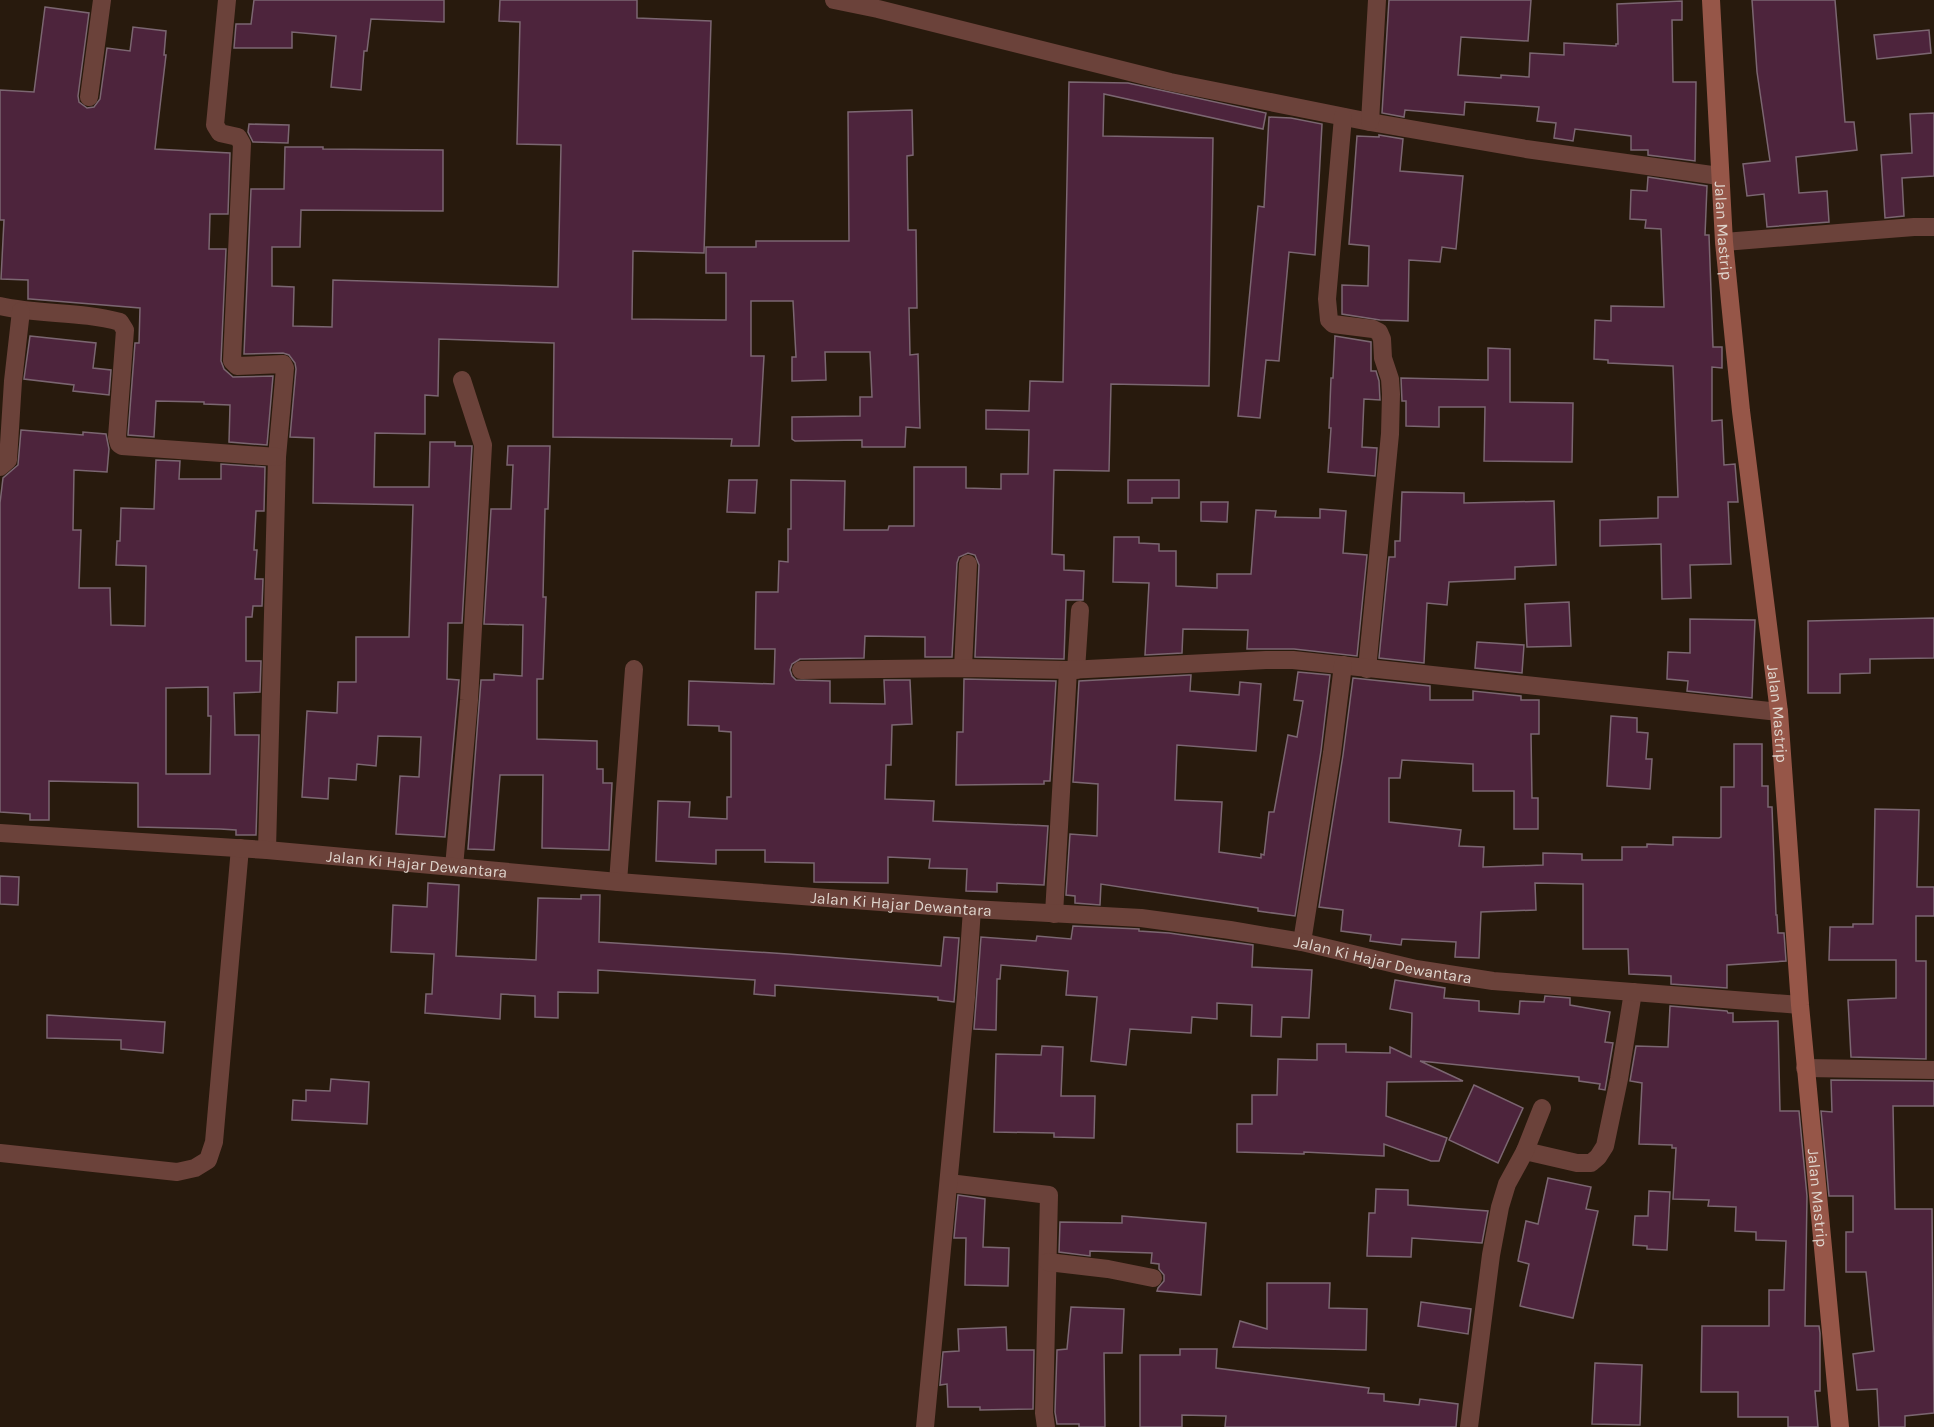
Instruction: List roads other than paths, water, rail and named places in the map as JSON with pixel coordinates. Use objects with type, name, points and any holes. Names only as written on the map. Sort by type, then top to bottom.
[{"type":"main road","name":"Jalan Mastrip","points":[[1711,0],[1724,242],[1741,411],[1779,712],[1805,1068],[1840,1427]]},
{"type":"street","points":[[89,97],[102,0]]},
{"type":"street","points":[[227,0],[215,125],[220,133],[238,137],[242,144],[232,362],[237,366],[283,364],[285,368],[277,458],[267,850]]},
{"type":"street","points":[[834,0],[1170,82],[1343,117],[1526,149],[1719,176]]},
{"type":"street","points":[[1370,122],[1377,0]]},
{"type":"street","points":[[1343,117],[1327,298],[1329,320],[1333,324],[1373,329],[1378,332],[1382,339],[1383,358],[1391,386],[1390,434],[1367,669]]},
{"type":"street","points":[[1724,242],[1934,227]]},
{"type":"street","points":[[0,306],[21,311],[97,316],[120,322],[125,330],[118,444],[277,458]]},
{"type":"street","points":[[0,467],[8,460],[13,381],[21,311]]},
{"type":"street","points":[[454,867],[469,700],[483,445],[462,380]]},
{"type":"street","points":[[963,668],[968,564]]},
{"type":"street","points":[[1054,914],[1072,670],[1080,610]]},
{"type":"street","points":[[801,670],[963,668],[1072,670],[1293,660],[1779,712]]},
{"type":"street","points":[[1302,942],[1332,753],[1343,665]]},
{"type":"street","points":[[618,882],[634,669]]},
{"type":"street","name":"Jalan Ki Hajar Dewantara","points":[[0,833],[267,850],[618,882],[972,909],[1141,918],[1302,942],[1452,976],[1800,1005]]},
{"type":"street","points":[[0,1153],[177,1172],[195,1168],[208,1160],[214,1142],[240,848]]},
{"type":"street","points":[[925,1427],[949,1183],[972,909]]},
{"type":"street","points":[[1525,1151],[1577,1162],[1591,1163],[1598,1157],[1605,1146],[1620,1079],[1633,992]]},
{"type":"street","points":[[1805,1068],[1934,1070]]},
{"type":"street","points":[[1469,1427],[1491,1255],[1500,1207],[1507,1184],[1525,1151],[1542,1108]]},
{"type":"street","points":[[949,1183],[1049,1195],[1044,1413],[1046,1427]]},
{"type":"street","points":[[1048,1262],[1098,1267],[1153,1278]]}]
